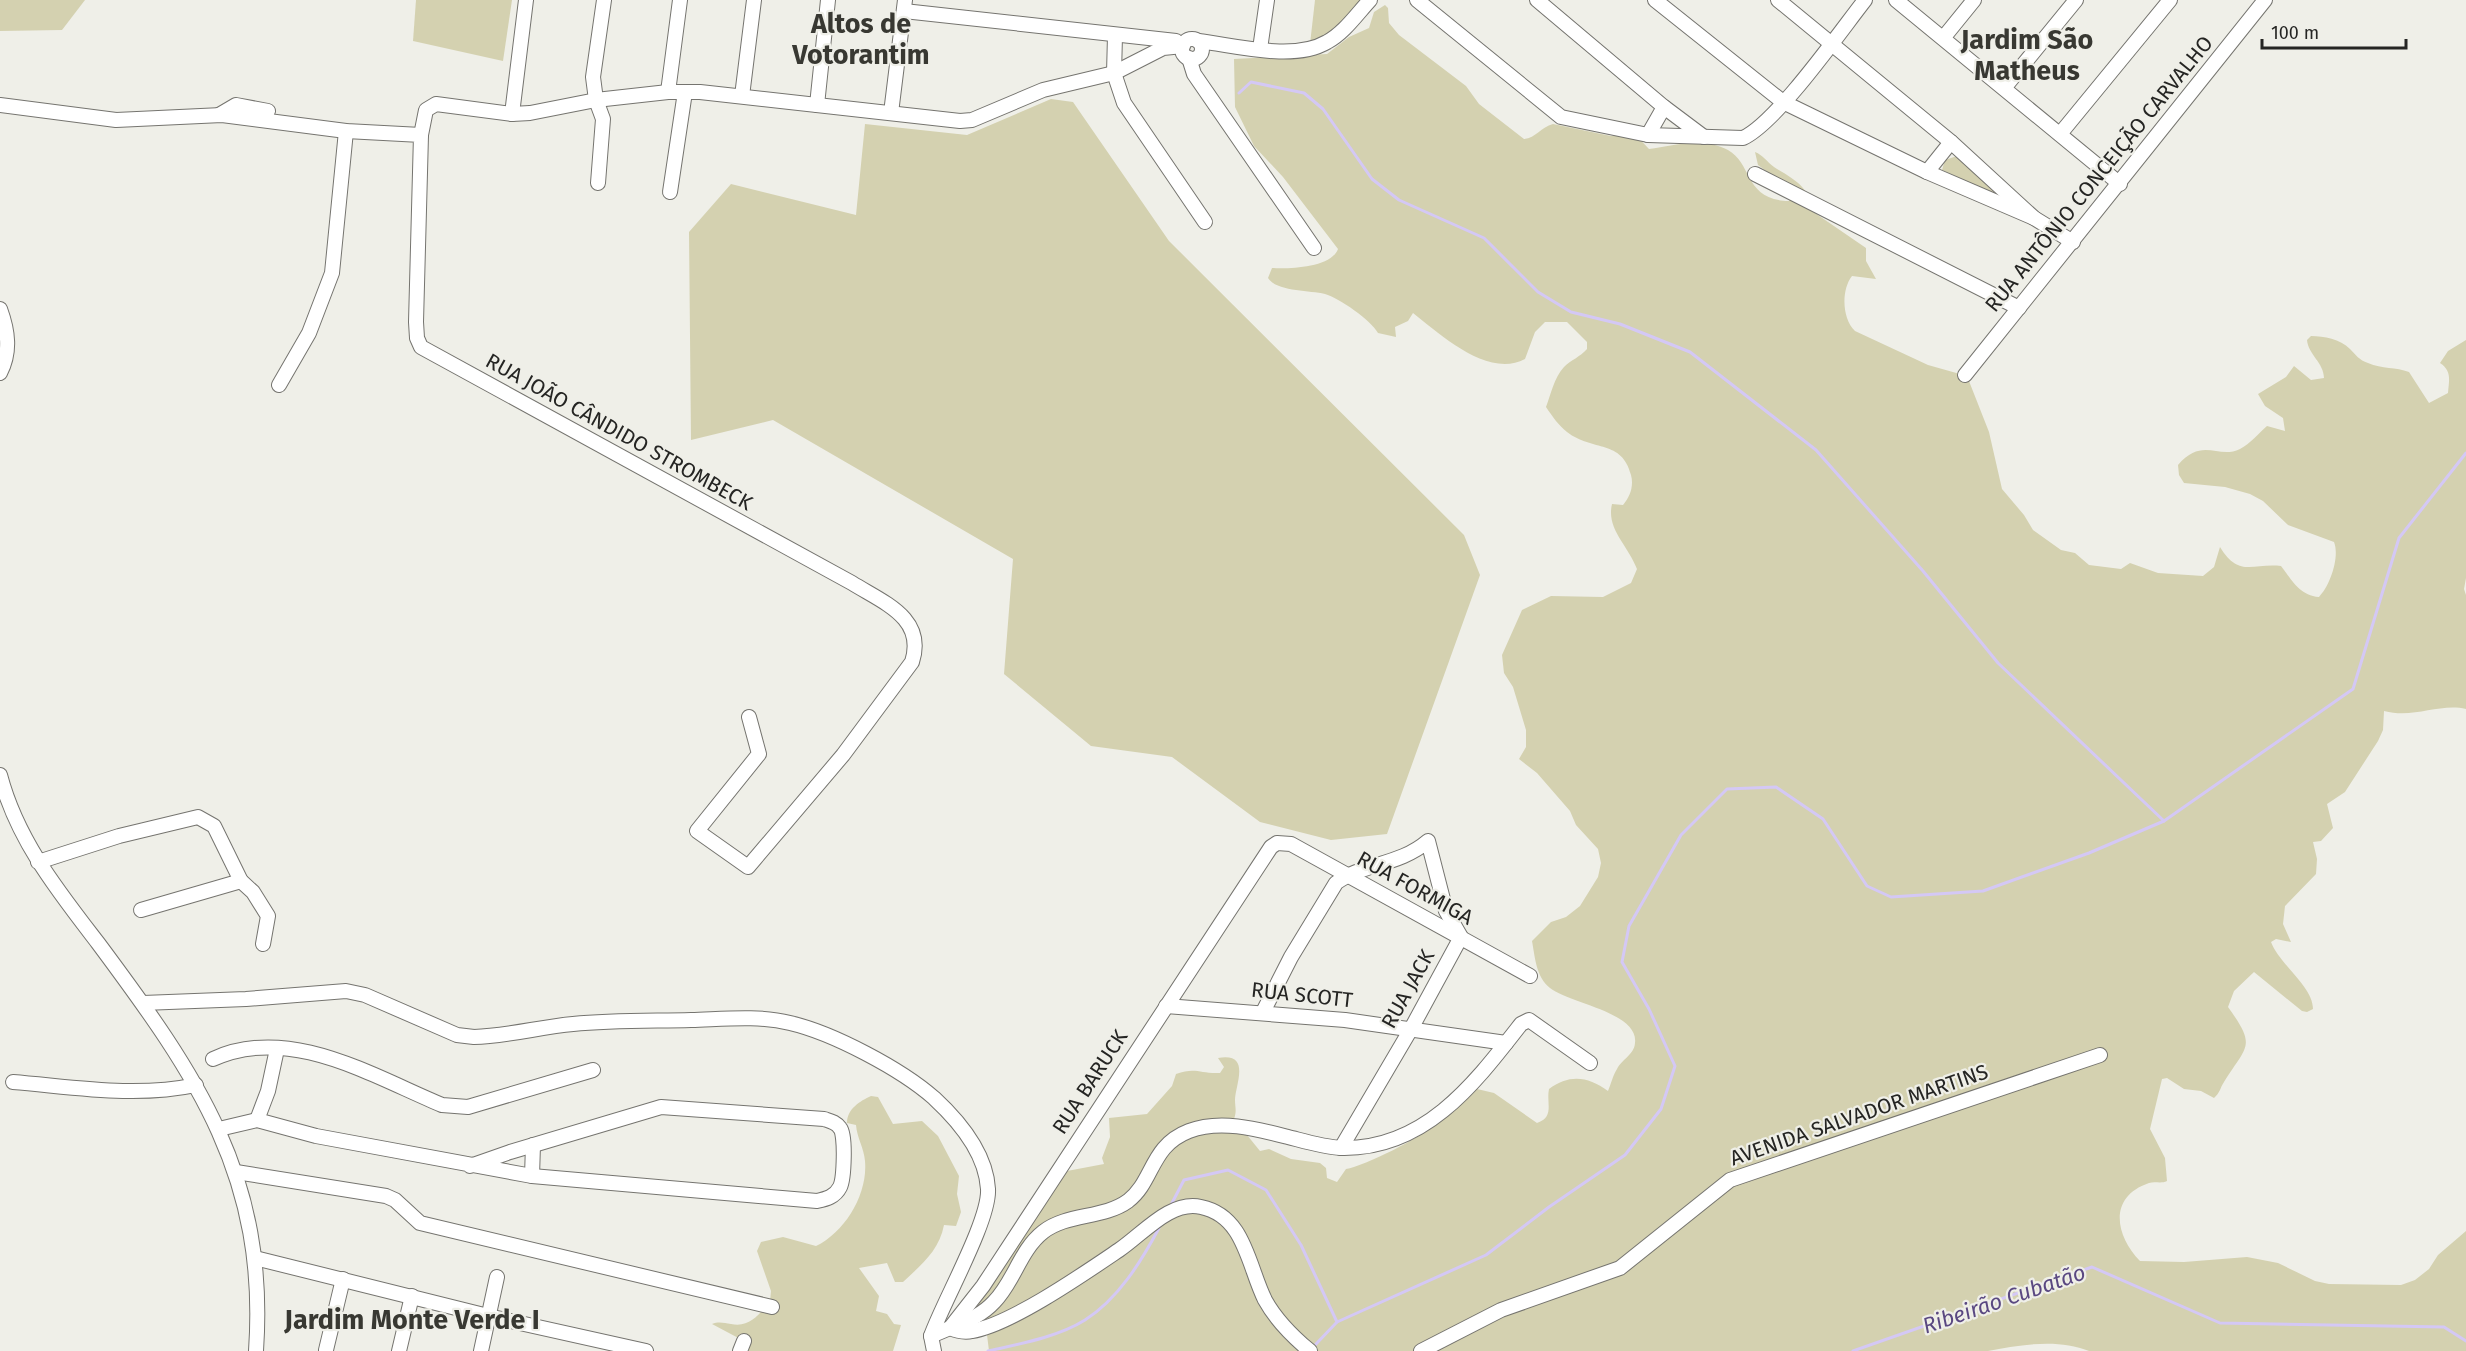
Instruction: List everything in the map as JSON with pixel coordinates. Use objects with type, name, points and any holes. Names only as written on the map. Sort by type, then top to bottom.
[{"type":"street","points":[[512,114],[526,0]]},
{"type":"street","points":[[598,183],[603,119],[596,100],[594,77],[604,0]]},
{"type":"street","points":[[668,92],[680,0]]},
{"type":"street","points":[[742,96],[754,0]]},
{"type":"street","points":[[817,105],[828,0]]},
{"type":"street","points":[[1260,50],[1267,0]]},
{"type":"street","points":[[0,105],[133,120],[219,115],[346,131],[421,135],[423,116],[430,105],[443,104],[512,114],[554,110],[596,100],[685,92],[972,120],[1025,96],[1114,73],[1163,48],[1191,51],[1228,47],[1304,50],[1325,44],[1370,0]]},
{"type":"street","points":[[1417,0],[1562,117],[1648,135],[1705,138],[1743,138],[1753,133],[1783,102],[1865,0]]},
{"type":"street","points":[[1537,0],[1664,107],[1705,138]]},
{"type":"street","points":[[1655,0],[1783,102],[1927,172],[2034,218],[2073,242]]},
{"type":"street","points":[[1778,0],[1952,142],[2034,218]]},
{"type":"street","points":[[1896,0],[2005,87],[2120,184]]},
{"type":"street","points":[[1944,37],[1974,0]]},
{"type":"street","points":[[2005,87],[2076,0]]},
{"type":"street","points":[[2060,134],[2170,0]]},
{"type":"street","name":"RUA ANTÔNIO CONCEIÇÃO CARVALHO","points":[[1965,375],[2265,0]]},
{"type":"street","points":[[891,113],[904,6],[1115,36],[1191,51]]},
{"type":"street","points":[[1115,36],[1114,73],[1125,103],[1205,222]]},
{"type":"street","points":[[1191,51],[1201,82],[1314,248]]},
{"type":"street","points":[[670,192],[685,92]]},
{"type":"street","points":[[1648,135],[1664,107]]},
{"type":"street","points":[[279,385],[309,333],[332,273],[346,131]]},
{"type":"street","name":"RUA JOÃO CÂNDIDO STROMBECK","points":[[421,135],[416,322],[417,338],[421,347],[852,583],[900,614],[913,630],[917,646],[912,662],[843,755],[748,867],[697,831],[759,754],[750,717]]},
{"type":"street","points":[[1927,172],[1952,142]]},
{"type":"street","points":[[1755,174],[2019,308]]},
{"type":"street","points":[[0,309],[7,330],[8,347],[0,373]]},
{"type":"street","points":[[0,775],[18,825],[39,862],[142,1003],[196,1085],[219,1129],[236,1172],[255,1258],[256,1351]]},
{"type":"street","points":[[39,862],[119,836],[198,817],[214,826],[241,881],[253,892],[268,916],[263,944]]},
{"type":"street","name":"RUA JACK","points":[[1341,1148],[1412,1029],[1461,937],[1446,911],[1428,841],[1406,857],[1349,876]]},
{"type":"street","name":"RUA FORMIGA","points":[[1277,843],[1291,844],[1530,976]]},
{"type":"street","name":"RUA BARUCK","points":[[931,1336],[950,1328],[983,1286],[1271,847],[1277,843]]},
{"type":"street","points":[[1263,1012],[1291,957],[1329,893],[1336,883],[1349,876]]},
{"type":"street","points":[[141,910],[241,881]]},
{"type":"street","points":[[142,1003],[246,999],[346,991],[365,995],[458,1035],[474,1037],[594,1022],[747,1019],[789,1022],[818,1031],[903,1074],[925,1091],[945,1108],[968,1137],[985,1166],[988,1192],[982,1220],[931,1336],[934,1351]]},
{"type":"street","name":"RUA SCOTT","points":[[1166,1006],[1263,1012],[1412,1029],[1506,1043]]},
{"type":"street","points":[[950,1328],[978,1315],[996,1301],[1025,1252],[1043,1232],[1054,1225],[1099,1214],[1129,1200],[1163,1148],[1173,1139],[1189,1131],[1206,1127],[1232,1126],[1341,1148],[1391,1140],[1431,1122],[1474,1082],[1521,1024],[1533,1021],[1590,1063]]},
{"type":"street","points":[[213,1059],[236,1050],[278,1049],[316,1052],[454,1108],[468,1107],[593,1070]]},
{"type":"street","points":[[257,1120],[268,1091],[278,1049]]},
{"type":"street","name":"AVENIDA SALVADOR MARTINS","points":[[1421,1351],[1501,1310],[1620,1268],[1730,1180],[2100,1055]]},
{"type":"street","points":[[13,1082],[136,1092],[169,1091],[196,1085]]},
{"type":"street","points":[[219,1129],[257,1120],[316,1136],[470,1166],[531,1176],[817,1201],[835,1194],[841,1186],[844,1138],[842,1129],[835,1122],[824,1119],[675,1106],[648,1110],[470,1166]]},
{"type":"street","points":[[531,1176],[533,1145]]},
{"type":"street","points":[[236,1172],[386,1196],[395,1200],[420,1223],[772,1307]]},
{"type":"street","points":[[950,1328],[971,1332],[1016,1314],[1119,1250],[1176,1208],[1201,1206],[1218,1212],[1231,1224],[1241,1239],[1265,1299],[1279,1322],[1310,1351]]},
{"type":"street","points":[[255,1258],[488,1316],[646,1351]]},
{"type":"street","points":[[481,1351],[497,1277]]},
{"type":"street","points":[[326,1350],[343,1280]]},
{"type":"street","points":[[399,1351],[412,1296]]},
{"type":"shaded area","points":[[0,0],[85,0],[62,30],[0,31]]},
{"type":"shaded area","points":[[416,0],[512,0],[503,61],[413,41]]},
{"type":"shaded area","points":[[1315,0],[1365,0],[1338,30],[1310,44]]},
{"type":"shaded area","points":[[1385,5],[1388,8],[1389,23],[1399,35],[1466,86],[1479,104],[1524,139],[1532,137],[1553,124],[1611,136],[1634,133],[1649,149],[1689,143],[1709,144],[1728,150],[1736,156],[1751,180],[1764,195],[1789,201],[1792,191],[1758,165],[1755,152],[1794,180],[1808,195],[1812,211],[1866,248],[1866,261],[1876,279],[1852,276],[1848,282],[1844,304],[1851,326],[1855,331],[1928,365],[1967,376],[1989,432],[2002,489],[2024,515],[2033,530],[2061,550],[2075,553],[2089,565],[2121,569],[2130,563],[2158,573],[2203,576],[2214,567],[2220,547],[2233,563],[2240,566],[2281,566],[2301,590],[2319,597],[2327,586],[2333,571],[2336,555],[2334,542],[2288,525],[2263,501],[2250,494],[2225,487],[2184,483],[2179,475],[2178,465],[2195,452],[2210,450],[2232,452],[2240,449],[2267,426],[2285,431],[2283,418],[2265,406],[2258,394],[2286,377],[2294,366],[2311,380],[2324,378],[2308,345],[2307,340],[2311,336],[2337,340],[2368,363],[2409,372],[2429,403],[2448,393],[2448,373],[2440,363],[2448,351],[2466,340],[2466,578],[2464,589],[2466,595],[2466,709],[2446,708],[2406,713],[2384,711],[2383,730],[2378,741],[2345,792],[2327,804],[2333,828],[2321,841],[2313,842],[2317,859],[2316,874],[2285,906],[2283,924],[2291,942],[2276,939],[2271,942],[2281,959],[2308,992],[2313,1009],[2307,1012],[2302,1011],[2254,972],[2234,991],[2228,1007],[2246,1039],[2243,1053],[2214,1098],[2201,1091],[2184,1089],[2167,1078],[2162,1079],[2150,1129],[2165,1158],[2167,1181],[2149,1183],[2136,1189],[2127,1197],[2120,1218],[2125,1240],[2140,1261],[2184,1262],[2247,1257],[2278,1263],[2315,1281],[2329,1284],[2401,1285],[2415,1280],[2429,1269],[2438,1255],[2466,1231],[2466,1351],[2089,1351],[2052,1344],[2025,1345],[1988,1351],[989,1351],[984,1310],[974,1300],[1055,1181],[1067,1171],[1104,1164],[1102,1158],[1110,1137],[1109,1118],[1147,1114],[1172,1086],[1176,1074],[1193,1071],[1220,1073],[1224,1067],[1218,1058],[1228,1057],[1235,1060],[1238,1065],[1239,1079],[1234,1119],[1260,1151],[1269,1149],[1291,1159],[1320,1163],[1326,1168],[1327,1178],[1337,1182],[1346,1169],[1379,1157],[1430,1129],[1477,1089],[1494,1093],[1537,1123],[1543,1120],[1548,1113],[1549,1089],[1556,1084],[1579,1079],[1593,1082],[1608,1091],[1617,1069],[1634,1047],[1633,1032],[1626,1023],[1550,988],[1539,973],[1532,941],[1551,922],[1566,917],[1580,906],[1598,877],[1601,863],[1598,849],[1576,825],[1570,811],[1537,773],[1519,759],[1526,747],[1526,730],[1513,687],[1504,673],[1502,655],[1522,610],[1551,596],[1603,597],[1631,583],[1637,569],[1615,529],[1611,513],[1612,504],[1623,505],[1631,491],[1632,479],[1627,464],[1614,451],[1577,438],[1567,432],[1546,407],[1561,371],[1587,349],[1587,342],[1567,322],[1545,322],[1535,332],[1525,359],[1511,364],[1496,363],[1480,359],[1465,351],[1413,313],[1408,321],[1395,327],[1396,337],[1378,333],[1362,316],[1331,296],[1278,286],[1268,278],[1272,268],[1318,264],[1334,255],[1338,249],[1283,177],[1254,146],[1235,107],[1234,59],[1327,54],[1349,37],[1369,28],[1374,12]]},
{"type":"shaded area","points":[[1051,99],[1073,102],[1169,241],[1464,535],[1480,575],[1387,834],[1331,840],[1260,822],[1172,757],[1091,746],[1004,674],[1013,559],[773,420],[691,440],[689,232],[731,184],[856,215],[865,124],[967,135]]},
{"type":"shaded area","points":[[1957,156],[2016,204],[1942,170],[1945,160]]},
{"type":"shaded area","points":[[871,1096],[878,1097],[893,1124],[922,1121],[938,1136],[959,1176],[957,1194],[961,1212],[956,1226],[944,1225],[934,1250],[903,1282],[895,1282],[887,1263],[859,1268],[879,1296],[876,1311],[887,1314],[894,1324],[901,1325],[893,1351],[749,1351],[744,1341],[712,1324],[719,1322],[744,1324],[758,1315],[770,1302],[771,1291],[757,1251],[761,1242],[783,1237],[816,1246],[827,1240],[845,1222],[858,1199],[865,1174],[865,1161],[856,1125],[847,1123],[848,1118],[855,1106]]},
{"type":"waterway","points":[[1239,93],[1251,82],[1304,93],[1323,109],[1372,179],[1399,200],[1484,238],[1538,292],[1571,312],[1620,324],[1690,352],[1816,450],[1923,571],[1998,663],[2164,821],[2089,853],[1983,891],[1891,897],[1867,886],[1823,819],[1776,787],[1727,789],[1681,835],[1629,926],[1622,962],[1649,1009],[1675,1066],[1661,1109],[1625,1155],[1549,1207],[1486,1255],[1337,1322]]},
{"type":"waterway","points":[[2164,821],[2353,689],[2399,538],[2466,453]]},
{"type":"waterway","name":"Ribeirão Cubatão","points":[[1172,1203],[1184,1180],[1228,1170],[1266,1190],[1301,1245],[1337,1322],[1316,1344]]},
{"type":"waterway","name":"Ribeirão Cubatão","points":[[988,1351],[1051,1335],[1085,1320],[1108,1302],[1128,1279],[1159,1228]]},
{"type":"waterway","name":"Ribeirão Cubatão","points":[[1853,1351],[2092,1267],[2220,1323],[2444,1327],[2466,1341]]},
{"type":"district","name":"Altos de Votorantim","points":[[861,40]]},
{"type":"district","name":"Jardim São Matheus","points":[[2027,56]]},
{"type":"district","name":"Jardim Monte Verde I","points":[[412,1320]]}]
